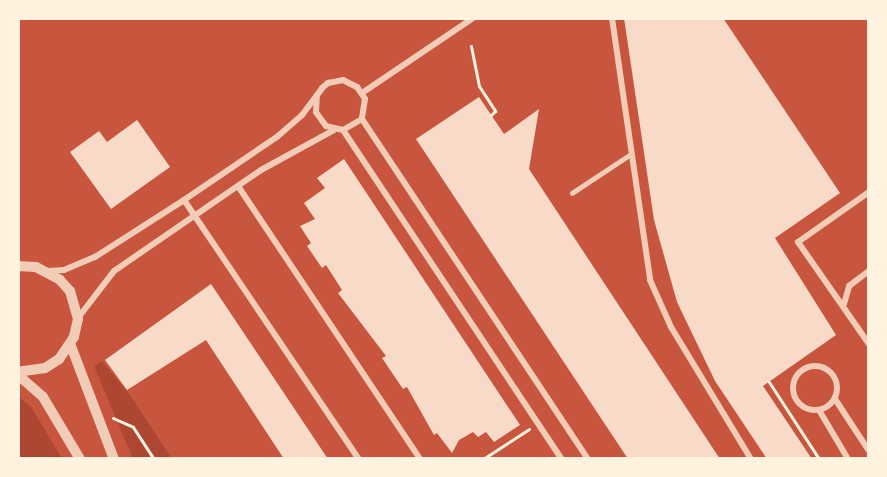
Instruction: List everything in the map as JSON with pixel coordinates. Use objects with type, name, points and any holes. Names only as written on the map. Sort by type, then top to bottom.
[{"type":"street","points":[[362,93],[473,18]]},
{"type":"street","points":[[612,18],[650,280],[671,327],[751,459]]},
{"type":"street","points":[[18,373],[45,368],[70,346],[84,305],[114,271],[194,215],[297,148],[334,130],[343,130],[362,119],[366,106],[362,93],[343,80],[328,83],[302,115],[278,136],[95,257],[64,270],[48,272],[20,264]]},
{"type":"street","points":[[317,95],[320,120],[334,130]]},
{"type":"street","points":[[362,119],[588,459]]},
{"type":"street","points":[[343,130],[562,459]]},
{"type":"street","points":[[238,186],[420,459]]},
{"type":"street","points":[[869,192],[798,242],[869,344]]},
{"type":"street","points":[[184,200],[359,459]]},
{"type":"street","points":[[844,305],[849,286],[869,271]]},
{"type":"street","points":[[48,272],[70,291],[78,319]]},
{"type":"street","points":[[70,346],[114,459]]},
{"type":"street","points":[[817,366],[831,372],[838,385],[835,399],[819,410],[804,408],[794,396],[794,381],[803,369],[817,366]]},
{"type":"street","points":[[18,373],[43,398],[80,459]]},
{"type":"street","points":[[835,399],[869,451]]},
{"type":"street","points":[[819,410],[848,459]]},
{"type":"lane","points":[[572,193],[631,154]]},
{"type":"path","points":[[471,46],[478,86],[495,111],[491,115]]},
{"type":"path","points":[[769,382],[819,459]]},
{"type":"path","points":[[113,418],[133,426],[154,459]]},
{"type":"path","points":[[483,459],[538,423]]},
{"type":"shaded area","points":[[102,361],[130,395],[172,459],[133,459],[94,366]]},
{"type":"shaded area","points":[[18,396],[32,408],[62,459],[18,459]]},
{"type":"building","points":[[624,18],[723,18],[840,193],[775,238],[836,335],[763,386],[812,459],[767,459],[715,381],[677,302],[654,220]]},
{"type":"building","points":[[479,97],[504,134],[539,109],[529,169],[720,459],[628,459],[416,139]]},
{"type":"building","points":[[137,120],[170,167],[111,209],[70,152],[99,131],[107,142]]},
{"type":"building","points":[[344,159],[520,425],[494,442],[486,432],[478,437],[473,432],[459,440],[452,453],[437,433],[434,435],[407,387],[403,389],[382,358],[386,356],[338,293],[342,290],[326,265],[322,268],[307,246],[311,243],[300,226],[315,219],[304,203],[325,188],[317,178]]},
{"type":"building","points":[[211,284],[328,459],[284,459],[206,340],[127,390],[105,360]]}]
